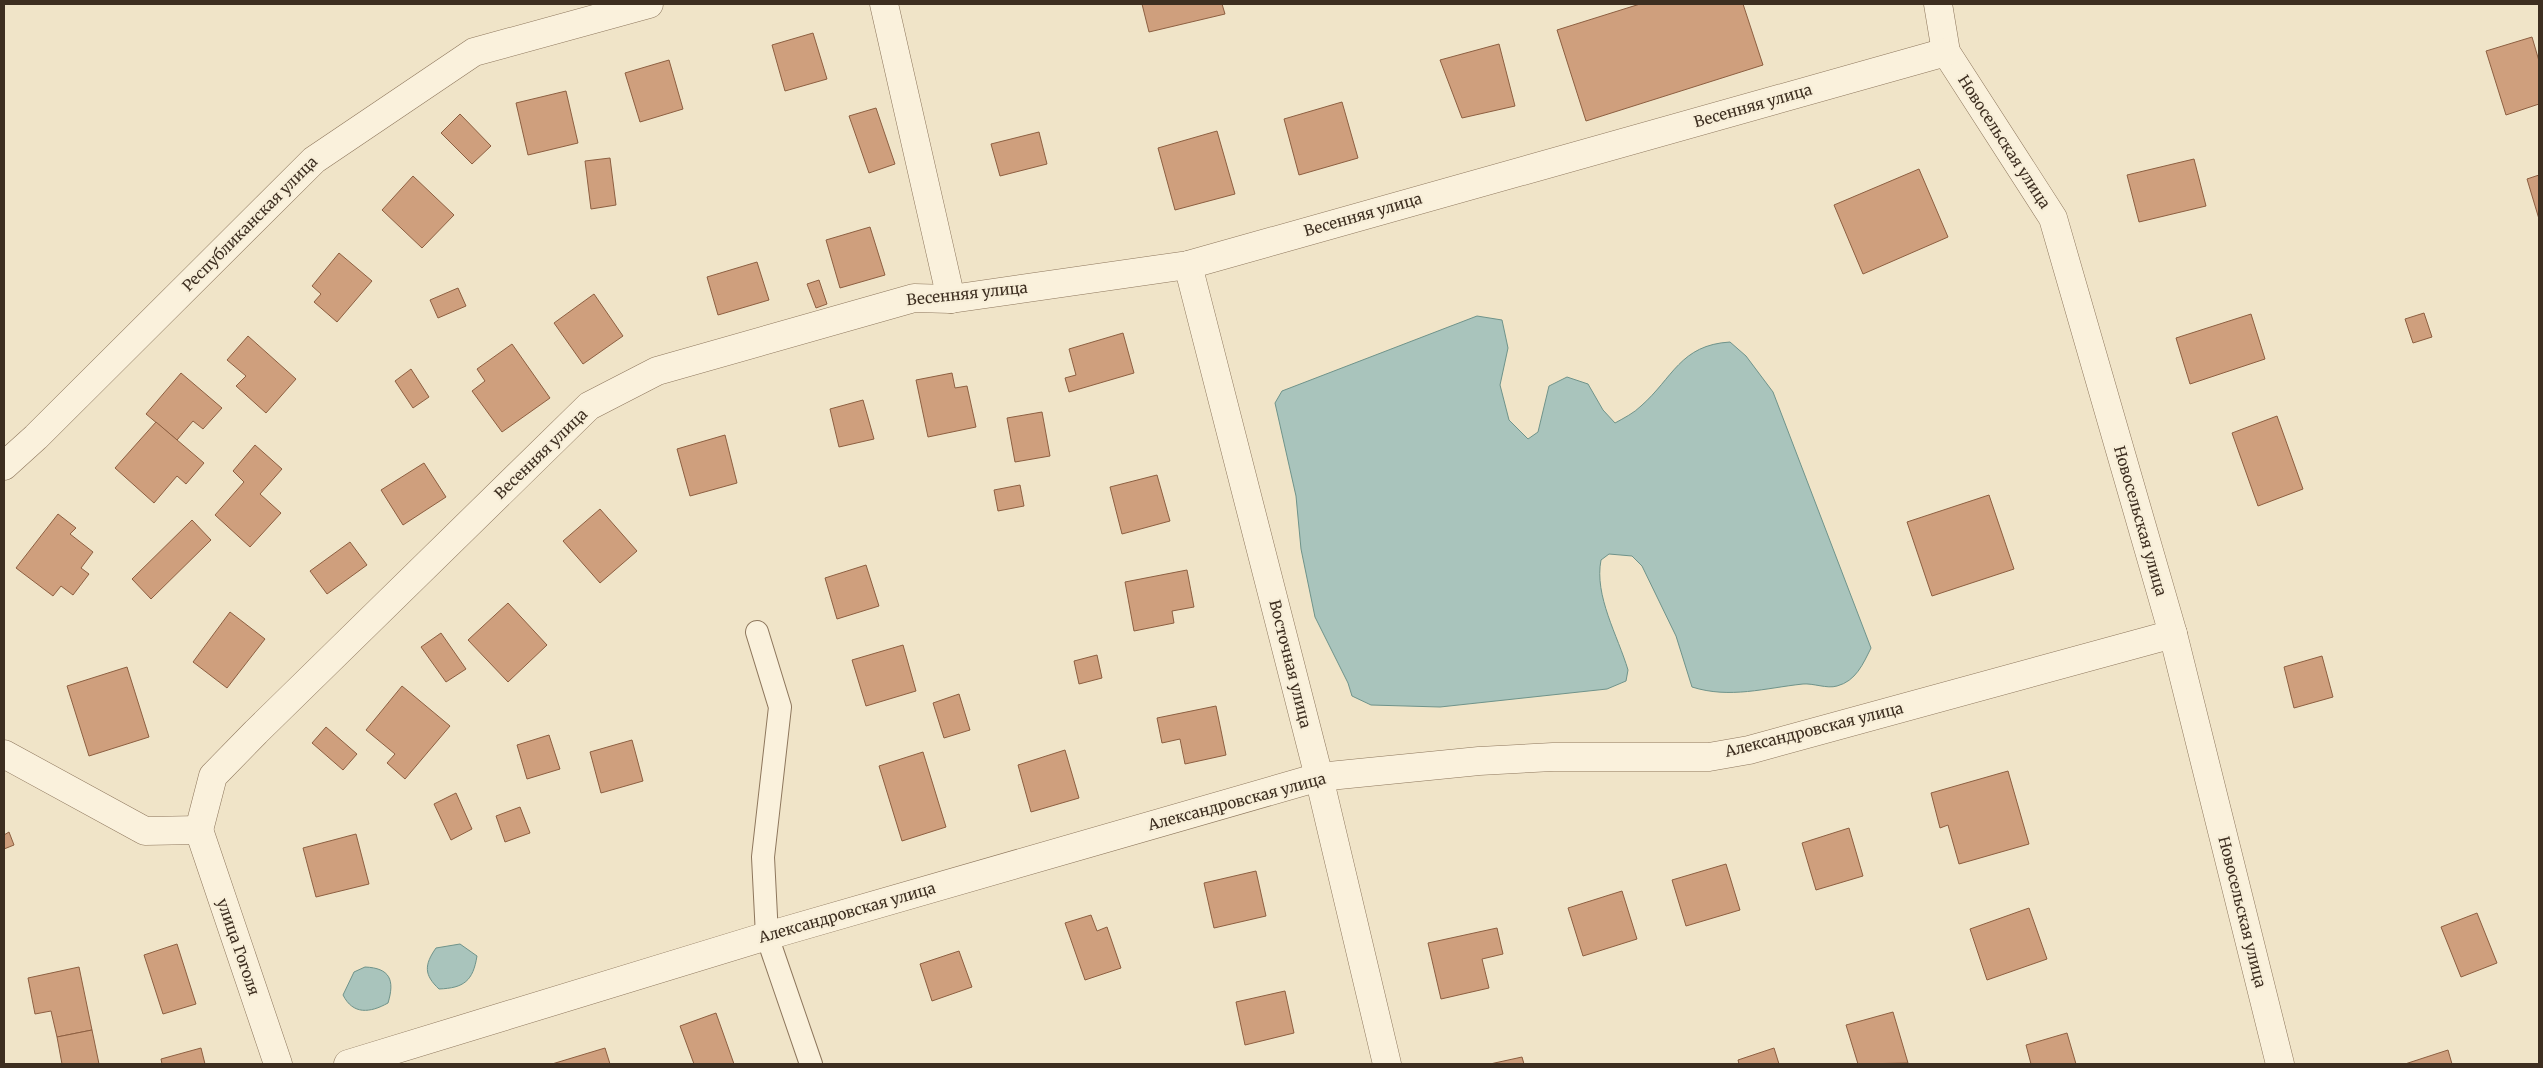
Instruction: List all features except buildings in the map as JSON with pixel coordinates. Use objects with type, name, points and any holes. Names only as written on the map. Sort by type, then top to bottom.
[{"type":"street","name":"Республиканская улица","points":[[4,466],[43,430],[314,160],[474,52],[650,4]]},
{"type":"street","points":[[884,4],[951,299]]},
{"type":"street","name":"Новосельская улица","points":[[1938,4],[1946,52],[2053,218],[2173,634],[2280,1064]]},
{"type":"street","name":"Весенняя улица","points":[[199,830],[213,776],[256,732],[589,406],[657,371],[914,298],[951,299],[1188,264],[1946,52]]},
{"type":"street","name":"Восточная улица","points":[[1188,264],[1319,777],[1387,1064]]},
{"type":"street","name":"Александровская улица","points":[[348,1064],[767,936],[1319,777],[1479,761],[1553,756],[1708,757],[1749,750],[2173,634]]},
{"type":"street","points":[[4,754],[145,831],[199,830]]},
{"type":"street","name":"улица Гоголя","points":[[199,830],[278,1064]]},
{"type":"lane","points":[[757,632],[780,706],[763,857],[767,936],[811,1064]]},
{"type":"water","points":[[1477,316],[1502,320],[1508,348],[1500,385],[1509,420],[1528,439],[1538,432],[1549,386],[1567,377],[1588,384],[1603,410],[1615,423],[1638,409],[1688,356],[1700,349],[1713,344],[1730,342],[1746,356],[1773,392],[1871,648],[1862,666],[1854,676],[1844,684],[1833,687],[1803,684],[1761,690],[1720,692],[1692,687],[1676,636],[1642,566],[1632,556],[1609,554],[1601,560],[1601,588],[1608,616],[1628,670],[1626,681],[1607,689],[1440,707],[1371,705],[1352,696],[1348,683],[1315,617],[1301,549],[1296,496],[1275,403],[1282,391]]},
{"type":"water","points":[[460,944],[477,956],[473,972],[461,985],[439,989],[428,974],[429,960],[436,948]]},
{"type":"water","points":[[365,967],[385,973],[390,982],[391,988],[388,1003],[375,1009],[357,1009],[343,995],[354,972]]}]
